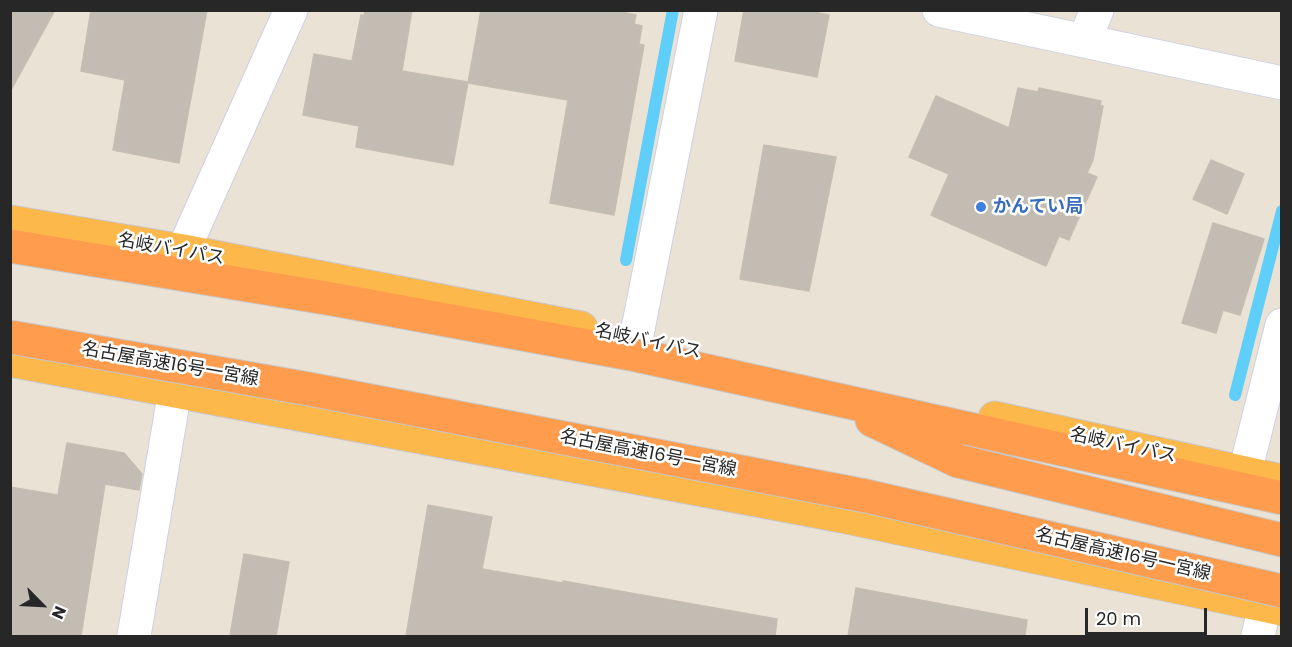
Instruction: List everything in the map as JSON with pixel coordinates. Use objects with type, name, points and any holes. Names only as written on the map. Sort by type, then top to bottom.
[{"type":"highway","name":"名岐バイパス","points":[[10,222],[183,251],[636,339],[1281,481]]},
{"type":"highway","points":[[10,246],[332,299],[620,352],[1281,498]]},
{"type":"highway","points":[[10,323],[72,355],[175,390]]},
{"type":"highway","name":"名古屋高速16号一宮線","points":[[10,337],[309,389],[866,496],[1271,611]]},
{"type":"highway","points":[[10,360],[842,516],[1271,611]]},
{"type":"highway","points":[[819,395],[958,461],[1281,540]]},
{"type":"street","points":[[183,251],[291,10]]},
{"type":"street","points":[[636,339],[701,10]]},
{"type":"street","points":[[939,10],[1281,83]]},
{"type":"street","points":[[1084,41],[1097,10]]},
{"type":"street","points":[[1245,472],[1281,325]]},
{"type":"street","points":[[134,636],[175,390]]},
{"type":"building","points":[[10,10],[55,10],[10,92]]},
{"type":"building","points":[[91,10],[207,10],[179,163],[113,150],[125,80],[81,71]]},
{"type":"building","points":[[365,10],[412,10],[402,71],[468,82],[453,165],[356,147],[359,126],[303,115],[314,54],[352,61],[361,15],[364,16]]},
{"type":"building","points":[[481,10],[612,10],[636,15],[634,24],[642,26],[639,44],[644,45],[614,215],[550,203],[568,100],[468,83]]},
{"type":"building","points":[[744,10],[803,10],[829,15],[817,77],[735,61]]},
{"type":"building","points":[[1018,88],[1038,92],[1039,88],[1101,101],[1100,105],[1103,106],[1093,160],[1087,173],[1097,177],[1069,240],[1059,236],[1046,266],[931,215],[949,174],[909,157],[936,96],[1009,128]]},
{"type":"building","points":[[764,145],[836,157],[809,291],[740,279]]},
{"type":"building","points":[[1211,160],[1244,174],[1227,214],[1193,199]]},
{"type":"building","points":[[1213,223],[1264,239],[1240,315],[1223,310],[1216,333],[1182,323]]},
{"type":"building","points":[[67,443],[124,453],[142,474],[139,490],[105,484],[81,636],[10,636],[10,487],[58,495]]},
{"type":"building","points":[[428,505],[492,517],[482,569],[777,619],[775,636],[406,636]]},
{"type":"building","points":[[244,554],[289,562],[276,636],[230,636]]},
{"type":"building","points":[[856,588],[1027,620],[1025,636],[848,636]]},
{"type":"waterway","points":[[626,260],[673,10]]},
{"type":"waterway","points":[[1235,395],[1282,211]]},
{"type":"place","name":"かんてい局","points":[[981,207]]}]
